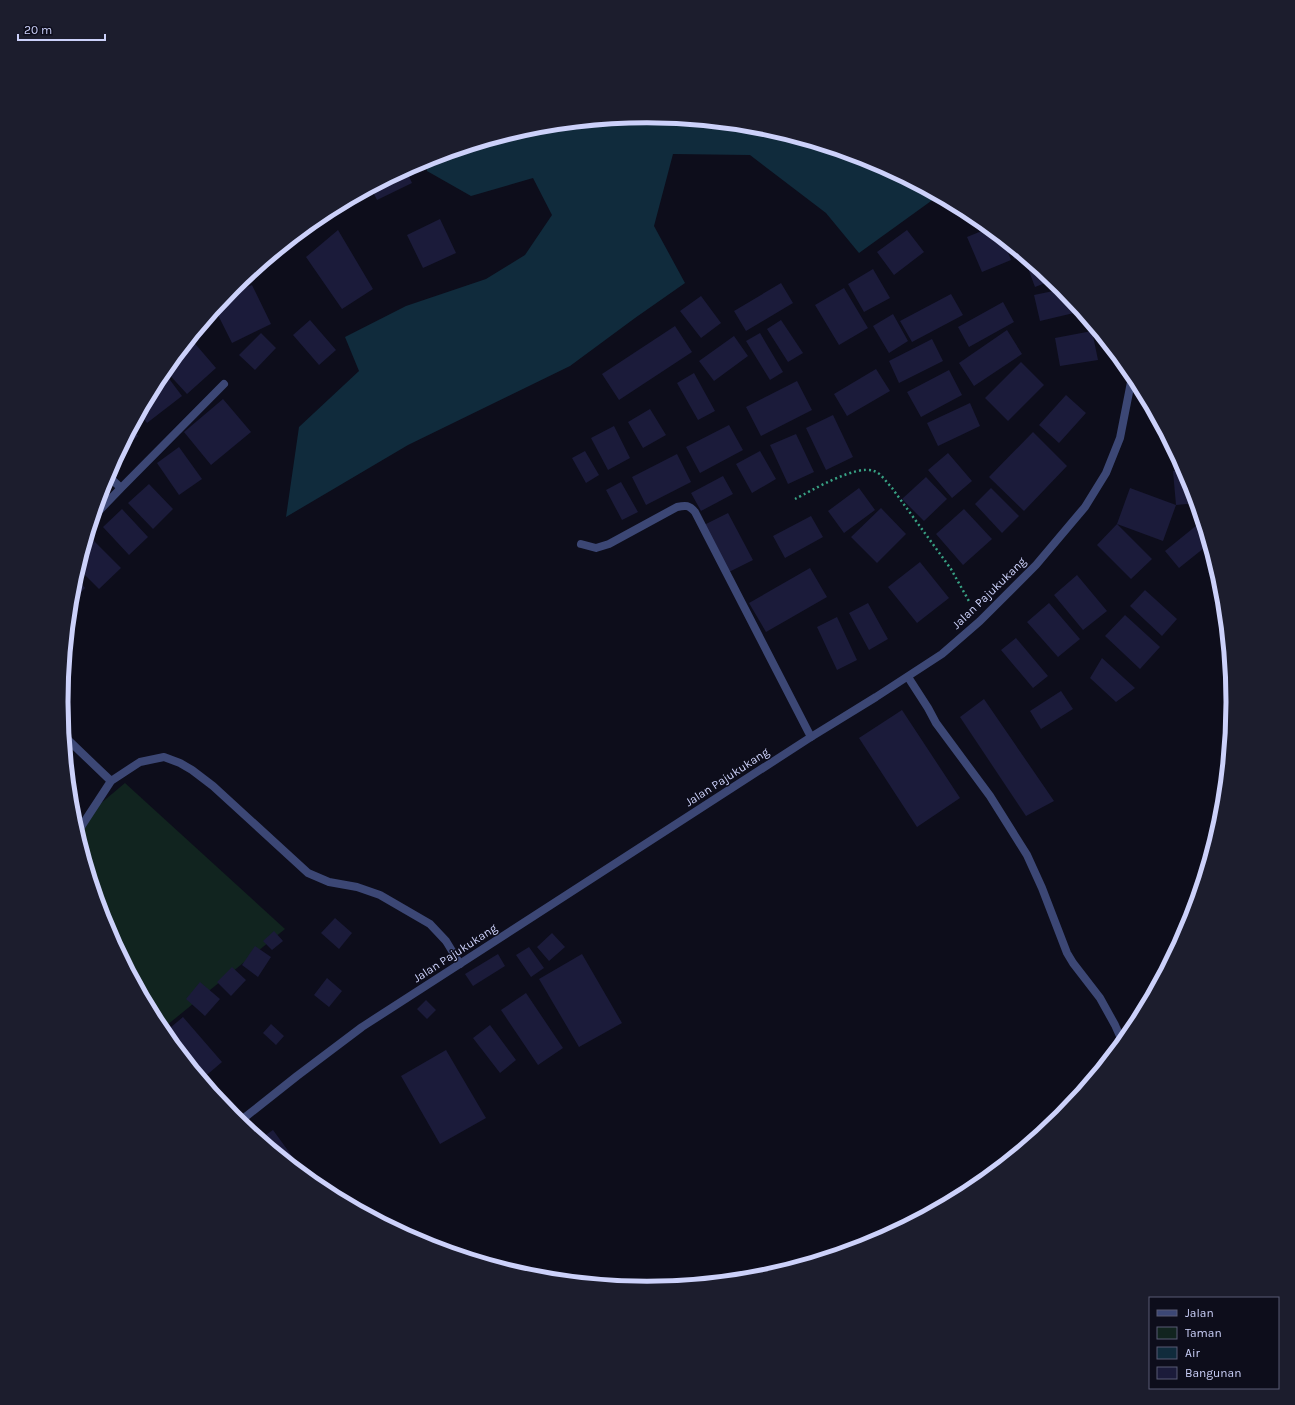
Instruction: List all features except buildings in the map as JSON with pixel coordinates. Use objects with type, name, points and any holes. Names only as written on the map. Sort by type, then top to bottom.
[{"type":"street","points":[[102,508],[224,384]]},
{"type":"street","name":"Jalan Pajukukang","points":[[244,1118],[344,1040],[811,737],[908,677],[942,654],[980,621],[1036,565],[1085,507],[1106,473],[1120,438],[1131,384]]},
{"type":"street","points":[[112,480],[121,488]]},
{"type":"street","points":[[581,544],[596,548],[603,546],[677,507],[686,505],[691,507],[695,512],[811,737]]},
{"type":"street","points":[[908,677],[936,723],[990,796],[1027,855],[1042,888],[1067,953],[1100,998],[1120,1037]]},
{"type":"street","points":[[69,741],[112,781]]},
{"type":"street","points":[[82,826],[112,781],[140,762],[164,757],[180,763],[192,770],[218,791],[308,873],[329,882],[357,886],[380,895],[430,924],[446,941],[460,964]]},
{"type":"path","points":[[795,499],[840,476],[865,470],[874,471],[892,488],[951,569],[980,621]]},
{"type":"green space","points":[[125,783],[285,929],[167,1025],[128,959],[112,924],[99,889],[80,821]]},
{"type":"water","points":[[610,124],[685,124],[761,134],[834,154],[869,167],[904,183],[934,199],[859,253],[826,213],[750,155],[673,154],[654,226],[685,283],[570,366],[408,445],[286,517],[299,427],[359,371],[345,337],[406,306],[486,279],[525,255],[552,215],[533,178],[471,196],[427,171],[427,167],[461,154],[534,134]]}]
